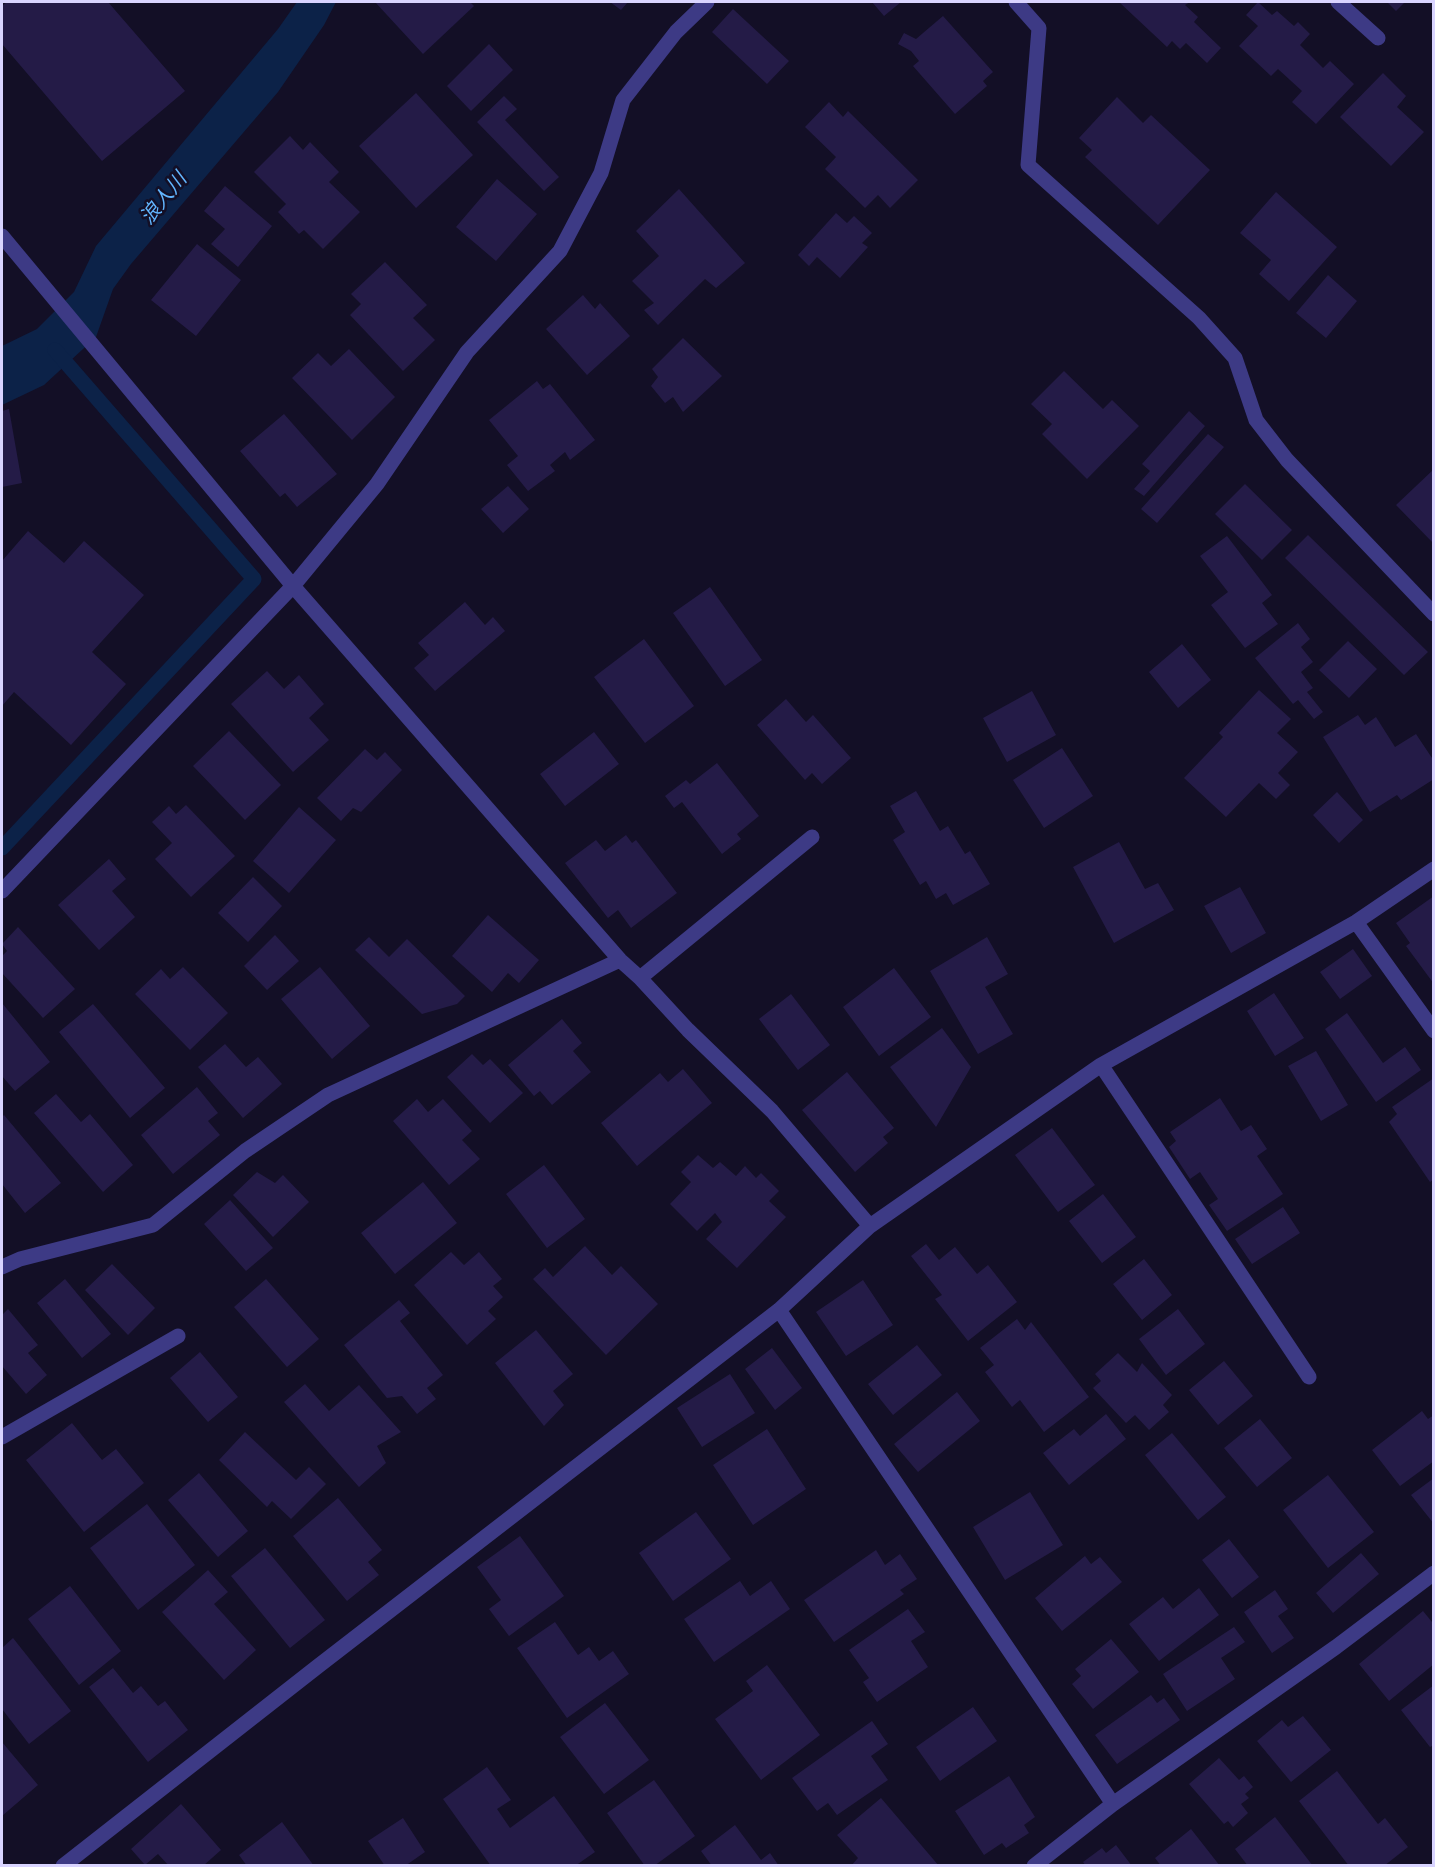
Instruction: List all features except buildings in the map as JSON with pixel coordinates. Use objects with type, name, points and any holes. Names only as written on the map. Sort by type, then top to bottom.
[{"type":"street","points":[[2,891],[293,586],[377,484],[467,352],[560,251],[601,172],[623,100],[676,32],[707,2]]},
{"type":"street","points":[[1016,2],[1039,28],[1028,165],[1199,318],[1235,358],[1256,420],[1281,452],[1434,614]]},
{"type":"street","points":[[1338,2],[1378,38]]},
{"type":"street","points":[[2,236],[293,586],[620,960],[640,978],[687,1030],[772,1111],[870,1226]]},
{"type":"street","points":[[640,978],[813,837]]},
{"type":"street","points":[[63,1866],[779,1310],[870,1226],[1101,1065],[1356,922],[1434,869]]},
{"type":"street","points":[[1356,922],[1434,1031]]},
{"type":"street","points":[[2,1267],[20,1259],[153,1225],[245,1151],[328,1095],[620,960]]},
{"type":"street","points":[[1101,1065],[1310,1377]]},
{"type":"street","points":[[779,1310],[1113,1804]]},
{"type":"street","points":[[2,1437],[178,1335]]},
{"type":"street","points":[[1035,1866],[1113,1804],[1336,1647],[1434,1573]]},
{"type":"water","name":"浪人川","points":[[297,2],[336,2],[324,25],[278,92],[131,264],[113,289],[96,337],[44,385],[2,405],[2,346],[37,329],[74,292],[96,246],[278,29]]},
{"type":"waterway","points":[[2,848],[254,579],[55,350]]}]
